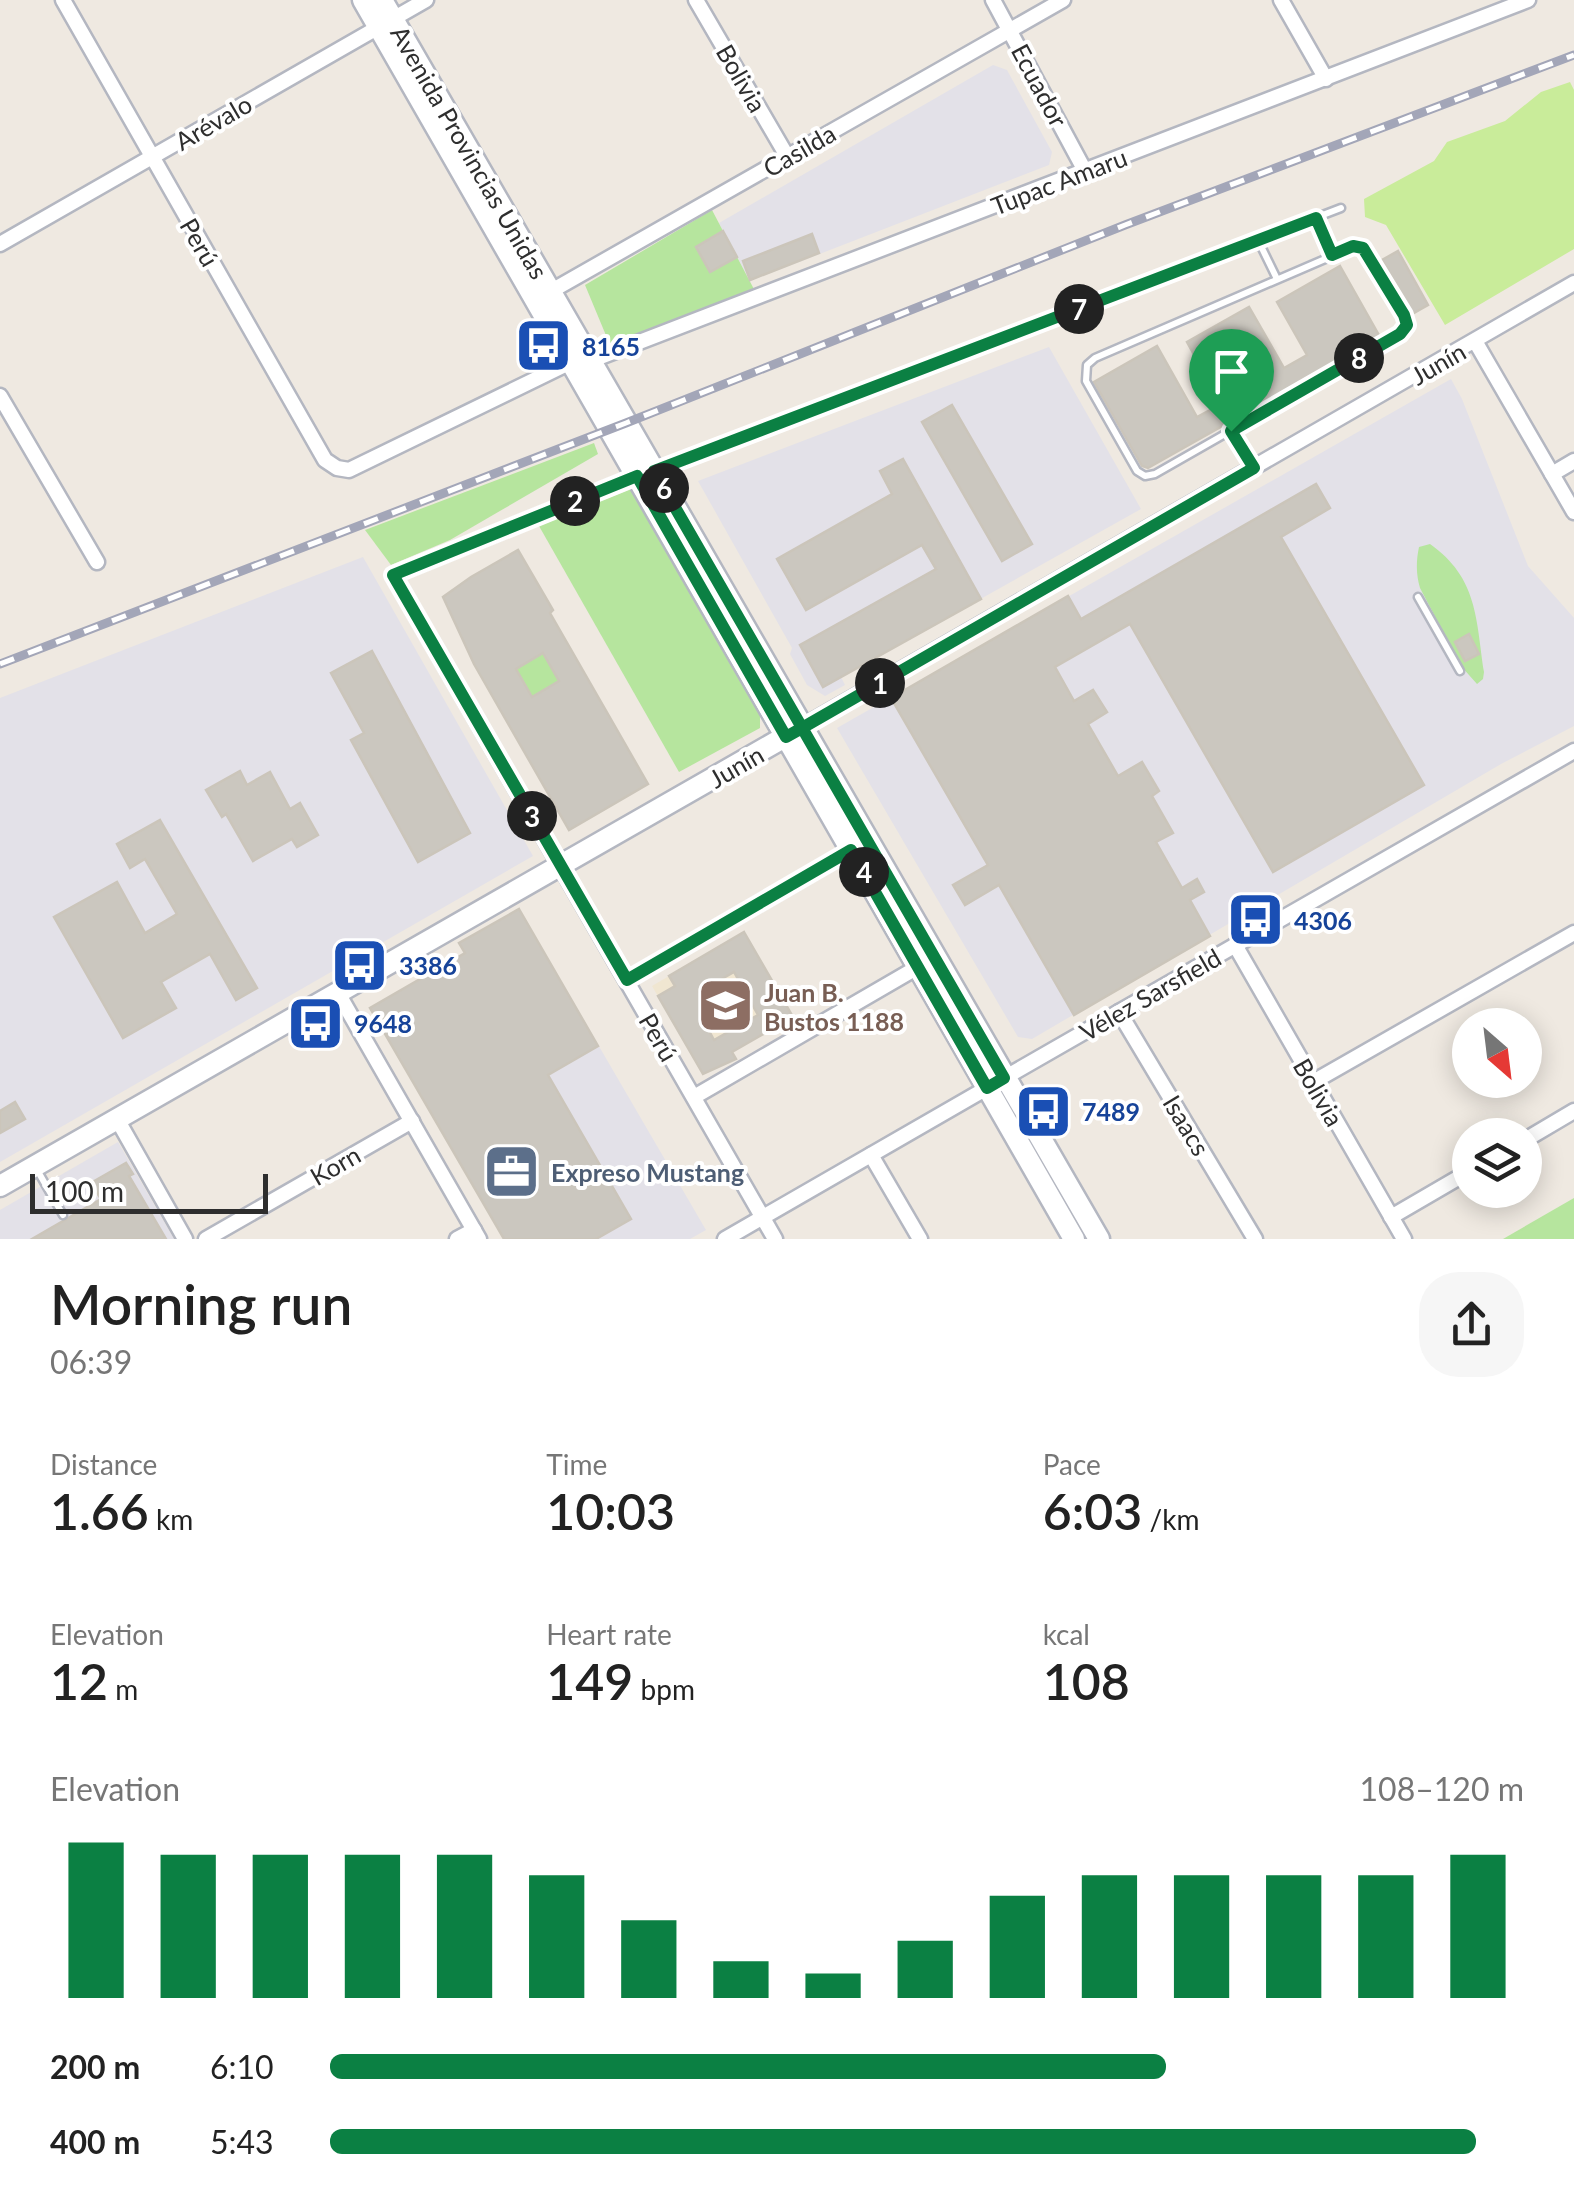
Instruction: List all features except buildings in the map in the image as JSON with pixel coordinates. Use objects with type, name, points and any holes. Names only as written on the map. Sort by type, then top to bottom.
[{"type":"main road","name":"Avenida Provincias Unidas","points":[[363,0],[386,23],[996,1083],[1074,1239]]},
{"type":"main road","name":"Avenida Provincias Unidas","points":[[382,0],[386,23]]},
{"type":"main road","name":"Avenida Provincias Unidas","points":[[794,732],[851,850],[918,966],[1100,1239]]},
{"type":"main road","name":"Junín","points":[[0,1186],[794,732]]},
{"type":"street","name":"Perú","points":[[63,0],[325,460],[350,470]]},
{"type":"street","name":"Arévalo","points":[[0,244],[426,0]]},
{"type":"street","name":"Bolivia","points":[[696,0],[787,156]]},
{"type":"street","name":"Ecuador","points":[[993,0],[1084,171]]},
{"type":"street","name":"Casilda","points":[[543,296],[1062,0]]},
{"type":"street","points":[[1282,0],[1326,79]]},
{"type":"street","name":"Tupac Amaru","points":[[350,470],[581,361],[1528,0]]},
{"type":"street","name":"Junín","points":[[794,732],[1574,283]]},
{"type":"street","points":[[1475,341],[1574,512]]},
{"type":"street","points":[[1,400],[97,562]]},
{"type":"street","points":[[1552,474],[1574,461]]},
{"type":"street","name":"Perú","points":[[645,474],[393,575],[776,1239]]},
{"type":"street","name":"Vélez Sarsfield","points":[[726,1239],[1574,751]]},
{"type":"street","points":[[627,980],[851,850]]},
{"type":"street","points":[[1314,1082],[1574,932]]},
{"type":"street","name":"Bolivia","points":[[1235,946],[1404,1239]]},
{"type":"street","points":[[694,1097],[918,966]]},
{"type":"street","points":[[338,993],[476,1234],[457,1239]]},
{"type":"street","name":"Isaacs","points":[[1119,1012],[1256,1239]]},
{"type":"street","points":[[1542,1130],[1574,1112]]},
{"type":"street","points":[[116,1120],[185,1239]]},
{"type":"street","name":"Korn","points":[[206,1239],[412,1121]]},
{"type":"street","points":[[871,1155],[920,1239]]},
{"type":"street","points":[[1391,1217],[1452,1181]]},
{"type":"lane","points":[[645,474],[1342,208]]},
{"type":"lane","points":[[1316,218],[1332,255]]},
{"type":"lane","points":[[1258,240],[1277,279]]},
{"type":"lane","points":[[1353,246],[1363,248],[1407,325],[1400,334],[1155,474],[1146,476],[1136,471],[1086,381],[1087,365],[1095,358],[1277,279],[1353,246]]},
{"type":"lane","points":[[1231,431],[1254,468]]},
{"type":"lane","points":[[1418,598],[1460,671]]},
{"type":"lane","points":[[35,1166],[62,1215]]},
{"type":"shaded area","points":[[993,65],[1007,70],[1052,152],[1049,165],[750,281],[737,257],[710,272],[696,247],[723,231],[719,223]]},
{"type":"shaded area","points":[[1049,347],[1141,509],[841,677],[845,685],[825,696],[807,685],[790,654],[792,648],[698,481]]},
{"type":"shaded area","points":[[1451,379],[1528,566],[1574,618],[1574,726],[1501,764],[1032,1039],[1018,1037],[837,728]]},
{"type":"shaded area","points":[[363,557],[533,856],[0,1162],[0,698]]},
{"type":"shaded area","points":[[519,909],[706,1230],[690,1239],[504,1239],[370,1008],[464,953],[459,943]]},
{"type":"shaded area","name":"Juan B. Bustos 1188","points":[[744,932],[793,1017],[733,1052],[736,1059],[703,1074],[652,986]]},
{"type":"shaded area","points":[[118,1142],[174,1239],[0,1239],[0,1210]]},
{"type":"green space","points":[[1570,82],[1574,90],[1574,249],[1445,325],[1386,225],[1365,217],[1364,199],[1434,161],[1447,142],[1505,121],[1541,92]]},
{"type":"green space","points":[[712,210],[723,231],[696,247],[710,272],[737,257],[756,293],[610,345],[585,285]]},
{"type":"green space","points":[[594,443],[598,454],[450,540],[391,565],[365,530]]},
{"type":"green space","points":[[633,488],[760,711],[760,728],[679,772],[539,526]]},
{"type":"green space","points":[[1430,544],[1458,571],[1472,601],[1484,672],[1477,684],[1461,666],[1420,588],[1419,547]]},
{"type":"green space","points":[[543,653],[559,681],[532,697],[516,669]]},
{"type":"green space","points":[[1574,1198],[1574,1239],[1503,1239]]},
{"type":"railway","points":[[0,664],[626,423],[1125,225],[1574,55]]},
{"type":"place","name":"8165","points":[[543,346]]},
{"type":"place","name":"4306","points":[[1255,920]]},
{"type":"place","name":"3386","points":[[360,965]]},
{"type":"place","name":"Juan B. Bustos 1188","points":[[725,1006]]},
{"type":"place","name":"9648","points":[[315,1023]]},
{"type":"place","name":"7489","points":[[1043,1111]]},
{"type":"place","name":"Expreso Mustang","points":[[512,1172]]},
{"type":"route","points":[[1231,431],[1254,468],[915,662],[802,728],[794,732],[786,737],[637,476],[393,575],[627,980],[851,850],[987,1088],[1004,1078],[802,728],[654,471],[1316,218],[1332,255],[1353,246],[1363,248],[1370,256],[1407,325],[1400,334],[1231,431]]}]
